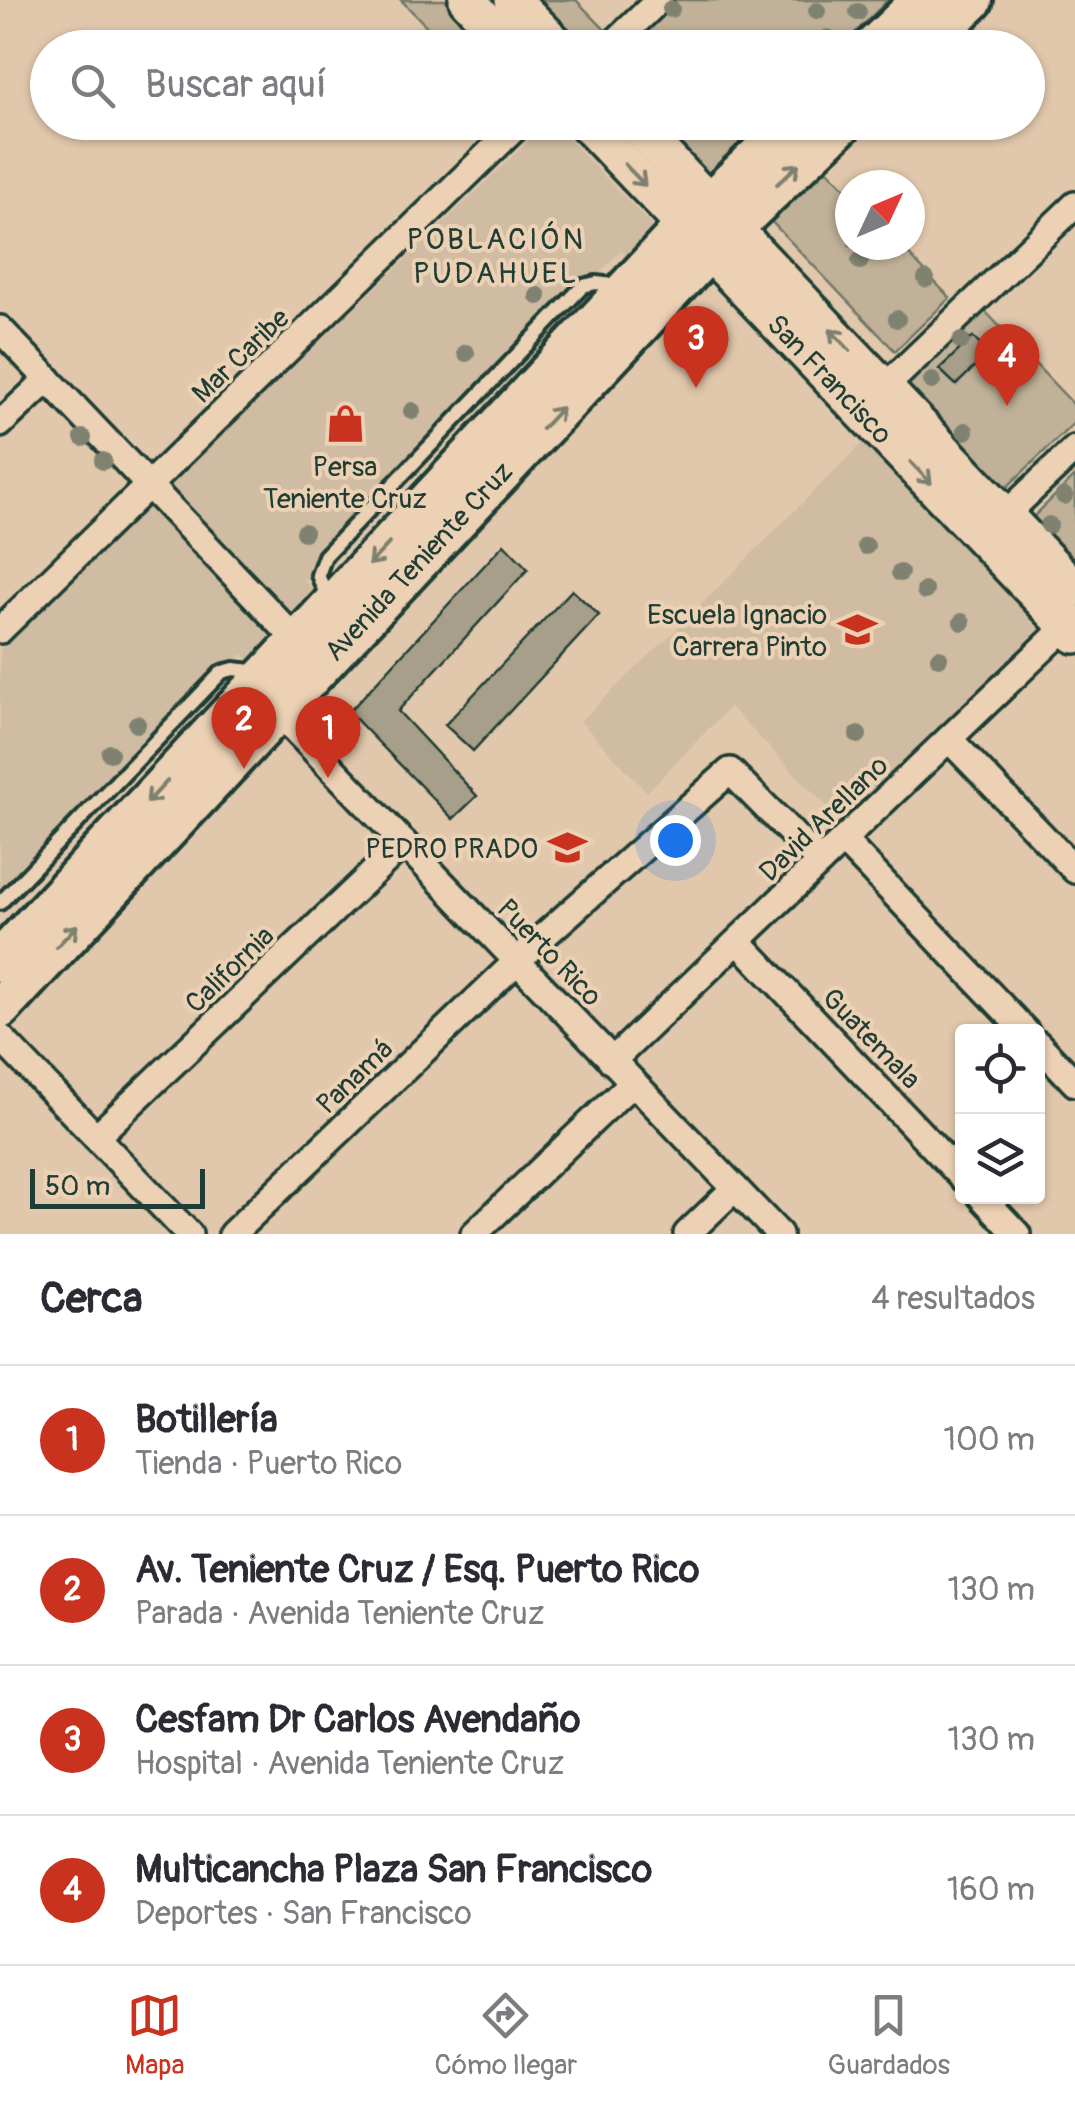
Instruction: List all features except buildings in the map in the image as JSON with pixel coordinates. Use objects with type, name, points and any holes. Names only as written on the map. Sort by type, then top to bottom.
[{"type":"main road","points":[[467,0],[496,30]]},
{"type":"main road","points":[[513,0],[542,30]]},
{"type":"main road","points":[[892,30],[924,0]]},
{"type":"main road","points":[[941,30],[972,0]]},
{"type":"main road","name":"San Francisco","points":[[606,140],[709,226],[884,388],[1075,589]]},
{"type":"main road","name":"San Francisco","points":[[645,140],[709,226],[1072,626]]},
{"type":"main road","name":"Avenida Teniente Cruz","points":[[0,1008],[272,692],[709,226],[779,140]]},
{"type":"main road","name":"Avenida Teniente Cruz","points":[[6,949],[272,692],[298,642],[630,286],[820,140]]},
{"type":"street","points":[[628,30],[659,0]]},
{"type":"street","name":"Mar Caribe","points":[[0,630],[503,140]]},
{"type":"street","points":[[884,388],[1075,206]]},
{"type":"street","points":[[0,329],[298,642]]},
{"type":"street","points":[[0,424],[48,379]]},
{"type":"street","points":[[1004,516],[1075,449]]},
{"type":"street","name":"David Arellano","points":[[612,1060],[1072,626]]},
{"type":"street","name":"Puerto Rico","points":[[272,692],[404,843],[779,1234]]},
{"type":"street","points":[[949,739],[1075,870]]},
{"type":"street","name":"Panamá","points":[[232,1234],[518,962],[730,771],[820,862]]},
{"type":"street","points":[[843,840],[1018,1024]]},
{"type":"street","name":"California","points":[[96,1137],[404,843]]},
{"type":"street","name":"Guatemala","points":[[738,940],[955,1170]]},
{"type":"street","points":[[0,1037],[188,1234]]},
{"type":"street","points":[[1045,1051],[1075,1083]]},
{"type":"street","points":[[474,1234],[634,1082]]},
{"type":"street","points":[[687,1234],[735,1188]]},
{"type":"street","points":[[989,1204],[1017,1234]]},
{"type":"lane","points":[[0,903],[222,672],[234,669],[272,692]]},
{"type":"shaded area","points":[[401,0],[445,0],[474,30],[430,30]]},
{"type":"shaded area","points":[[530,0],[576,0],[605,30],[559,30]]},
{"type":"shaded area","points":[[676,0],[888,0],[858,30],[645,30]]},
{"type":"shaded area","name":"Persa Teniente Cruz","points":[[529,140],[569,140],[663,237],[636,265],[621,251],[304,580],[318,595],[256,667],[242,654],[0,909],[0,650]]},
{"type":"shaded area","points":[[674,140],[748,140],[710,177]]},
{"type":"shaded area","points":[[824,166],[835,177],[835,260],[914,260],[950,298],[895,351],[769,219]]},
{"type":"shaded area","points":[[984,310],[1075,406],[1075,422],[1004,490],[904,385]]},
{"type":"shaded area","name":"Escuela Ignacio Carrera Pinto","points":[[866,439],[1043,625],[841,821],[730,707],[647,792],[580,721]]},
{"type":"shaded area","points":[[1075,476],[1075,567],[1030,520]]},
{"type":"place","name":"Cesfam Dr Carlos Avendaño","points":[[696,388]]},
{"type":"place","name":"Multicancha Plaza San Francisco","points":[[1007,406]]},
{"type":"place","name":"Persa Teniente Cruz","points":[[345,423]]},
{"type":"place","name":"Escuela Ignacio Carrera Pinto","points":[[857,630]]},
{"type":"place","name":"Av. Teniente Cruz / Esq. Puerto Rico","points":[[244,769]]},
{"type":"place","name":"Botillería","points":[[328,778]]},
{"type":"place","name":"PEDRO PRADO","points":[[568,848]]},
{"type":"district","name":"POBLACIÓN PUDAHUEL","points":[[496,256]]}]
